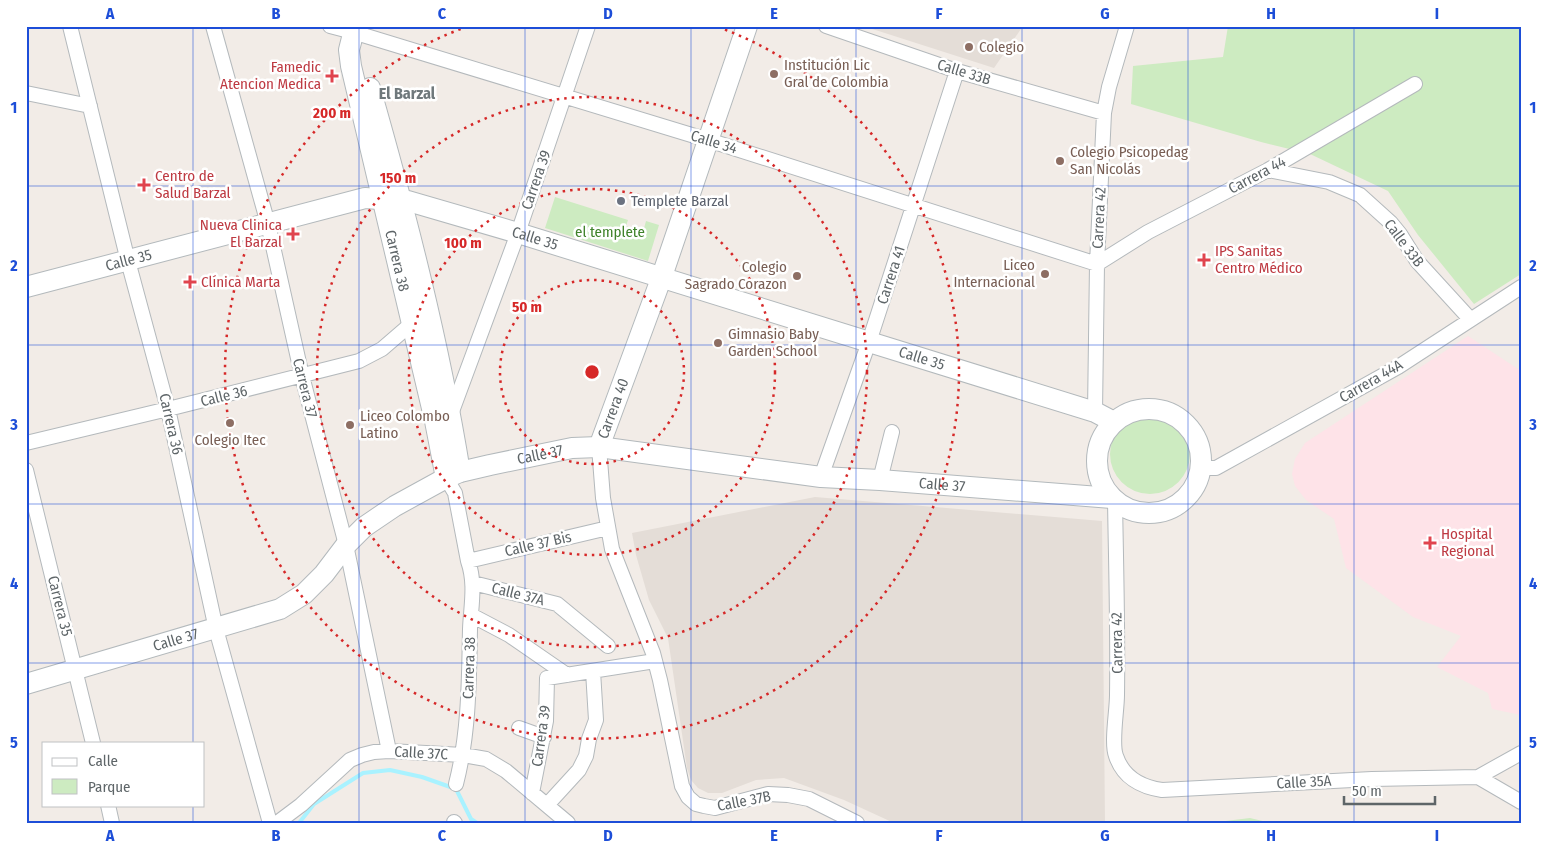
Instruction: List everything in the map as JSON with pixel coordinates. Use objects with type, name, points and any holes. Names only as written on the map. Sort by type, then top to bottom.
[{"type":"street","name":"Carrera 36","points":[[70,26],[128,260],[168,410],[216,629],[270,823]]},
{"type":"street","name":"Carrera 37","points":[[213,26],[268,224],[302,376],[346,544],[389,751]]},
{"type":"street","name":"Calle 34","points":[[330,26],[360,30],[1097,264]]},
{"type":"street","name":"Carrera 39","points":[[442,419],[518,233],[588,26]]},
{"type":"street","name":"Carrera 40","points":[[688,797],[682,786],[655,661],[612,549],[603,498],[598,447],[661,279],[747,26]]},
{"type":"street","name":"Calle 33B","points":[[826,26],[957,71],[1104,113]]},
{"type":"street","name":"Carrera 42","points":[[1095,412],[1097,264],[1104,113],[1127,26]]},
{"type":"street","name":"Carrera 38","points":[[360,30],[349,50],[351,66],[393,200],[442,419],[468,561],[472,572],[473,594],[468,707],[464,755],[456,784]]},
{"type":"street","name":"Carrera 41","points":[[821,477],[869,342],[957,71]]},
{"type":"street","name":"Carrera 44","points":[[1097,264],[1148,232],[1268,170],[1415,84]]},
{"type":"street","points":[[26,93],[90,106]]},
{"type":"street","name":"Calle 33B","points":[[1268,170],[1328,182],[1360,195],[1391,223],[1417,261],[1470,320]]},
{"type":"street","name":"Calle 35","points":[[26,287],[366,198],[393,200],[518,233],[661,279],[1095,412],[1114,422]]},
{"type":"street","name":"Carrera 38","points":[[393,200],[411,324],[442,419]]},
{"type":"street","name":"Carrera 44A","points":[[1208,468],[1398,367],[1521,287]]},
{"type":"street","name":"Calle 36","points":[[26,443],[168,410],[359,361],[392,341],[411,324]]},
{"type":"street","points":[[1143,410],[1160,410],[1170,413],[1183,422],[1194,435],[1208,468],[1191,492],[1179,504],[1164,511],[1146,513],[1130,509],[1114,499],[1103,488],[1098,473],[1097,457],[1104,434],[1114,422],[1128,414],[1143,410]]},
{"type":"street","points":[[880,480],[892,432]]},
{"type":"street","name":"Calle 37","points":[[26,684],[280,609],[304,594],[324,574],[346,544],[364,527],[395,506],[454,481],[572,448],[598,447],[821,477],[1114,499]]},
{"type":"street","name":"Carrera 35","points":[[26,470],[93,742]]},
{"type":"street","name":"Carrera 42","points":[[1114,499],[1117,696],[1114,746],[1115,755],[1121,767],[1132,780]]},
{"type":"street","name":"Calle 37 Bis","points":[[468,561],[608,528]]},
{"type":"street","name":"Calle 37A","points":[[473,583],[557,604],[608,646]]},
{"type":"street","points":[[471,615],[509,636],[567,675],[655,661]]},
{"type":"street","points":[[547,805],[579,770],[586,756],[589,739],[596,720],[593,671]]},
{"type":"street","name":"Carrera 39","points":[[532,793],[544,737],[547,678],[567,675]]},
{"type":"street","points":[[518,728],[544,737]]},
{"type":"street","name":"Calle 37C","points":[[277,823],[301,806],[350,760],[368,753],[389,751],[464,755],[496,764],[568,823]]},
{"type":"street","points":[[1478,777],[1521,753]]},
{"type":"street","points":[[1478,777],[1521,802]]},
{"type":"street","name":"Calle 35A","points":[[1132,780],[1162,790],[1372,778],[1478,777]]},
{"type":"street","name":"Calle 37B","points":[[688,797],[696,804],[716,808],[768,794],[788,795],[809,799],[857,823]]},
{"type":"street","points":[[108,806],[112,823]]},
{"type":"shaded area","name":"Colegio","points":[[863,26],[1023,26],[994,68]]},
{"type":"shaded area","name":"Hospital Regional","points":[[1468,336],[1521,371],[1521,715],[1492,709],[1488,693],[1437,667],[1461,636],[1413,617],[1346,568],[1334,519],[1306,500],[1295,486],[1292,474],[1295,459],[1305,443]]},
{"type":"shaded area","points":[[815,497],[1102,521],[1105,823],[894,823],[844,800],[784,778],[756,780],[722,793],[708,793],[698,788],[691,780],[687,768],[668,638],[649,600],[636,555],[632,533]]},
{"type":"green space","points":[[1228,26],[1521,26],[1521,274],[1474,304],[1418,235],[1388,191],[1310,154],[1261,142],[1131,104],[1133,66],[1223,57]]},
{"type":"green space","name":"el templete","points":[[555,197],[628,220],[626,226],[643,232],[646,221],[659,225],[648,261],[545,228]]},
{"type":"green space","points":[[1150,414],[1165,417],[1178,426],[1187,439],[1190,454],[1187,469],[1178,482],[1165,491],[1150,494],[1135,491],[1122,482],[1113,469],[1110,454],[1113,439],[1122,426],[1135,417]]},
{"type":"green space","points":[[1250,818],[1271,823],[1209,823]]},
{"type":"waterway","points":[[299,823],[314,804],[363,773],[390,770],[422,777],[456,789],[471,819],[477,823]]},
{"type":"place","name":"Colegio","points":[[969,47]]},
{"type":"place","name":"Institución Lic Gral de Colombia","points":[[774,74]]},
{"type":"place","name":"Famedic Atencion Medica","points":[[332,76]]},
{"type":"place","name":"Colegio Psicopedag San Nicolás","points":[[1060,161]]},
{"type":"place","name":"Centro de Salud Barzal","points":[[144,185]]},
{"type":"place","name":"Templete Barzal","points":[[621,201]]},
{"type":"place","name":"Nueva Clinica El Barzal","points":[[293,234]]},
{"type":"place","name":"IPS Sanitas Centro Médico","points":[[1204,260]]},
{"type":"place","name":"Liceo Internacional","points":[[1045,274]]},
{"type":"place","name":"Colegio Sagrado Corazon","points":[[797,276]]},
{"type":"place","name":"Clínica Marta","points":[[190,282]]},
{"type":"place","name":"Gimnasio Baby Garden School","points":[[718,343]]},
{"type":"place","name":"Colegio Itec","points":[[230,423]]},
{"type":"place","name":"Liceo Colombo Latino","points":[[350,425]]},
{"type":"place","name":"Hospital Regional","points":[[1430,543]]},
{"type":"district","name":"El Barzal","points":[[407,93]]}]
